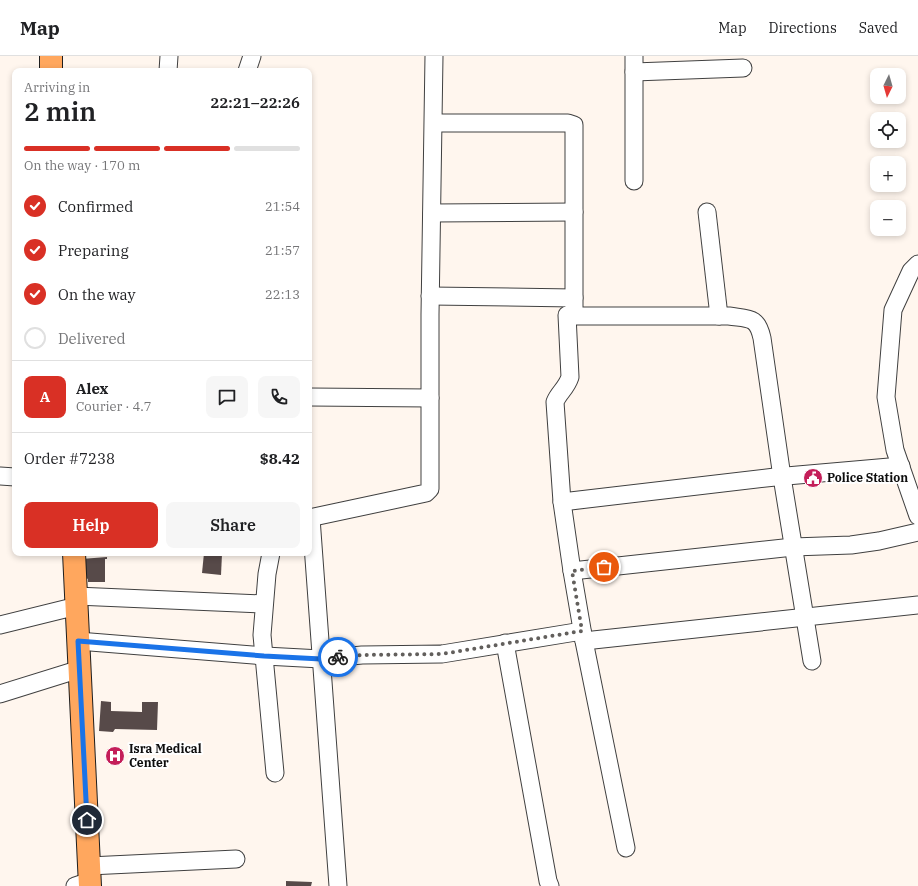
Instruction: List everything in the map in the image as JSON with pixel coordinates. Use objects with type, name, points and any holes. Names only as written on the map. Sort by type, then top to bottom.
[{"type":"main road","points":[[51,56],[52,68]]},
{"type":"main road","points":[[74,556],[80,669],[86,880]]},
{"type":"street","points":[[168,68],[169,56]]},
{"type":"street","points":[[247,68],[252,56]]},
{"type":"street","points":[[312,518],[426,493],[430,489],[430,296],[434,56]]},
{"type":"street","points":[[634,181],[634,64],[743,68]]},
{"type":"street","points":[[434,123],[568,123],[574,125],[574,316]]},
{"type":"street","points":[[432,213],[574,212]]},
{"type":"street","points":[[707,212],[719,316]]},
{"type":"street","points":[[918,264],[911,271],[893,310],[886,397],[895,450],[918,516]]},
{"type":"street","points":[[430,296],[574,298]]},
{"type":"street","points":[[626,848],[583,636],[562,502],[555,402],[557,396],[567,386],[570,377],[567,315],[719,316],[744,318],[756,322],[760,327],[782,477],[812,662]]},
{"type":"street","points":[[312,397],[430,398]]},
{"type":"street","points":[[562,502],[782,477],[901,466]]},
{"type":"street","points":[[0,476],[12,476]]},
{"type":"street","points":[[572,571],[793,547],[851,545],[879,541],[918,532]]},
{"type":"street","points":[[312,544],[329,749],[338,886]]},
{"type":"street","points":[[270,556],[267,574],[262,635],[276,773]]},
{"type":"street","points":[[0,625],[77,601],[264,604]]},
{"type":"street","points":[[78,641],[264,656],[321,659],[362,655],[442,654],[505,644],[805,617],[918,605]]},
{"type":"street","points":[[505,644],[550,886]]},
{"type":"street","points":[[0,694],[80,669]]},
{"type":"street","points":[[86,880],[236,859]]},
{"type":"building","points":[[204,556],[222,556],[221,575],[202,573]]},
{"type":"building","points":[[107,557],[107,559],[105,559],[105,582],[88,582],[81,559]]},
{"type":"building","points":[[101,701],[111,702],[111,711],[142,712],[142,702],[158,702],[157,730],[115,729],[113,732],[99,731]]},
{"type":"building","points":[[286,881],[312,882],[311,886],[286,886]]},
{"type":"way so far","points":[[338,657],[362,655],[442,654],[582,631],[572,571],[604,567]]},
{"type":"place","name":"Police Station","points":[[813,478]]},
{"type":"place","name":"Isra Medical Center","points":[[115,756]]},
{"type":"route","points":[[87,820],[78,641],[264,656],[321,659],[338,657]]}]
